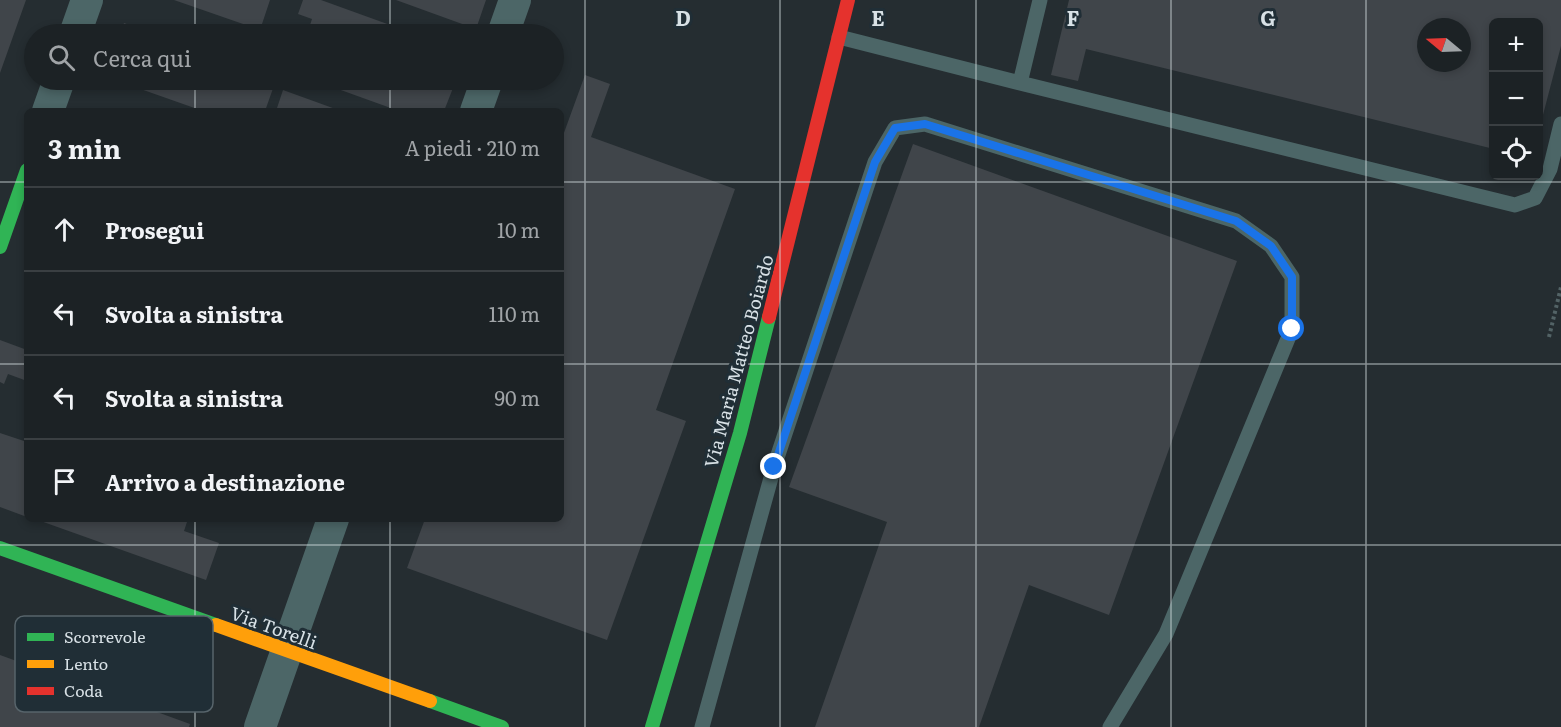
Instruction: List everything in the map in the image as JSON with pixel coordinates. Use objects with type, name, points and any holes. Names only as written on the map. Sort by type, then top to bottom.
[{"type":"street","points":[[79,24],[87,0]]},
{"type":"street","points":[[507,24],[515,0]]},
{"type":"street","name":"Via Maria Matteo Boiardo","points":[[652,727],[740,433],[848,0]]},
{"type":"street","points":[[49,108],[55,90]]},
{"type":"street","points":[[477,108],[483,90]]},
{"type":"street","points":[[0,247],[24,179]]},
{"type":"street","points":[[260,727],[332,522]]},
{"type":"street","name":"Via Torelli","points":[[0,548],[189,616]]},
{"type":"street","name":"Via Torelli","points":[[213,624],[502,727]]},
{"type":"lane","points":[[1020,83],[1040,0]]},
{"type":"lane","points":[[839,37],[1515,206],[1535,198],[1550,169],[1561,124]]},
{"type":"lane","points":[[702,727],[774,467],[875,162],[895,128],[925,124],[1236,221],[1271,246],[1292,277],[1292,329],[1166,634],[1110,727]]},
{"type":"path","points":[[1549,337],[1561,286]]},
{"type":"building","points":[[0,0],[26,0],[0,73]]},
{"type":"building","points":[[174,0],[270,0],[262,24],[243,24]]},
{"type":"building","points":[[303,0],[321,0],[387,24],[310,24],[312,19],[298,14]]},
{"type":"building","points":[[396,0],[486,0],[478,24],[462,24]]},
{"type":"building","points":[[1069,0],[1561,0],[1561,46],[1543,115],[1543,18],[1489,18],[1489,148],[1086,49],[1078,81],[1051,75]]},
{"type":"building","points":[[585,75],[610,84],[591,137],[735,189],[656,410],[686,421],[607,640],[407,568],[424,522],[564,522],[564,133]]},
{"type":"building","points":[[143,90],[272,90],[266,108],[194,108]]},
{"type":"building","points":[[283,90],[333,108],[277,108]]},
{"type":"building","points":[[341,90],[452,90],[445,108],[391,108]]},
{"type":"building","points":[[913,144],[1237,261],[1109,615],[1029,585],[979,727],[815,727],[887,522],[789,487]]},
{"type":"building","points":[[0,340],[24,349],[24,380],[8,374],[4,384],[0,382]]},
{"type":"building","points":[[0,433],[24,441],[24,516],[0,507]]},
{"type":"building","points":[[43,522],[187,522],[184,531],[219,543],[206,580]]},
{"type":"building","points":[[0,655],[15,660],[15,712],[157,712],[190,724],[189,727],[0,727]]},
{"type":"traffic: fast","points":[[0,247],[24,179]]},
{"type":"traffic: fast","points":[[652,727],[740,433],[769,317]]},
{"type":"traffic: fast","points":[[0,548],[191,616]]},
{"type":"traffic: fast","points":[[430,701],[502,727]]},
{"type":"traffic: slow","points":[[216,625],[430,701]]},
{"type":"traffic: jam","points":[[769,317],[848,0]]},
{"type":"route","points":[[774,467],[875,162],[895,128],[925,124],[1236,221],[1271,246],[1292,277],[1292,329]]}]
